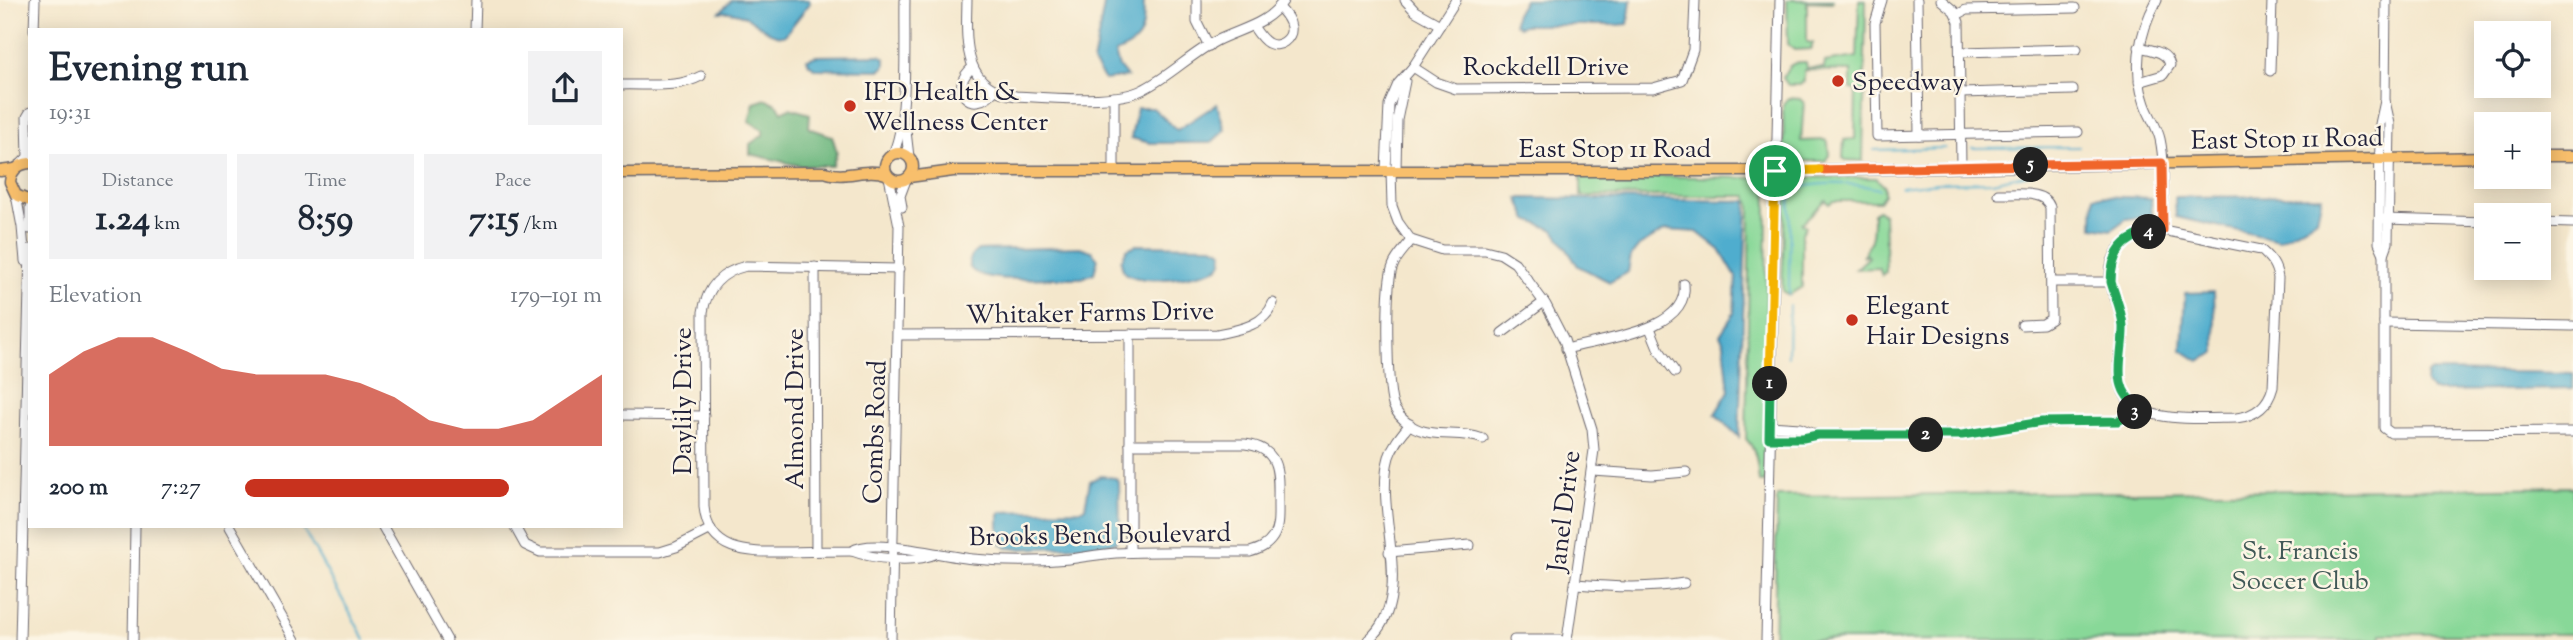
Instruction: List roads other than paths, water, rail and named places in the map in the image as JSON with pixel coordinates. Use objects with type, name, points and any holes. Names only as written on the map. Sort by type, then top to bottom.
[{"type":"main road","points":[[623,173],[825,172],[841,175],[868,171],[896,181],[907,178],[913,170],[910,159],[900,153],[825,172]]},
{"type":"main road","points":[[2551,156],[2573,156]]},
{"type":"main road","points":[[887,176],[884,166],[889,157]]},
{"type":"main road","name":"East Stop 11 Road","points":[[907,178],[953,171],[1775,171],[2474,157]]},
{"type":"main road","name":"East Stop 11 Road","points":[[910,159],[930,167],[946,167],[953,171]]},
{"type":"main road","points":[[0,171],[21,166]]},
{"type":"main road","points":[[21,166],[11,177],[9,188],[28,200]]},
{"type":"street","points":[[34,28],[35,0]]},
{"type":"street","points":[[475,28],[476,0]]},
{"type":"street","points":[[889,157],[898,144],[902,123],[905,0]]},
{"type":"street","points":[[967,0],[966,44],[973,67],[995,90],[1016,96],[1126,96],[1145,89],[1209,46],[1265,20],[1282,4],[1291,26],[1290,35],[1278,45],[1270,44],[1253,26]]},
{"type":"street","points":[[1196,0],[1197,22],[1209,46]]},
{"type":"street","points":[[1405,0],[1415,10],[1440,25]]},
{"type":"street","points":[[1456,0],[1404,83],[1391,170],[1392,206],[1398,222],[1411,240],[1442,250],[1485,250],[1501,254],[1515,264],[1544,302],[1503,333]]},
{"type":"street","name":"Rockdell Drive","points":[[1413,67],[1436,82],[1456,89],[1653,88],[1682,80],[1693,50],[1695,0]]},
{"type":"street","points":[[1766,640],[1780,0]]},
{"type":"street","points":[[1882,0],[1875,23],[1877,136],[2078,132]]},
{"type":"street","points":[[1917,0],[1919,135]]},
{"type":"street","points":[[1941,0],[1957,15],[1960,26],[1961,166]]},
{"type":"street","points":[[2157,0],[2145,24],[2139,47],[2139,82],[2158,133],[2162,163],[2163,230]]},
{"type":"street","points":[[2270,71],[2272,0]]},
{"type":"street","points":[[2386,0],[2385,101],[2390,124],[2385,159],[2384,219],[2379,243],[2384,254],[2382,426],[2391,433],[2573,432]]},
{"type":"street","points":[[1957,15],[1966,10],[2076,8]]},
{"type":"street","points":[[2139,47],[2162,53],[2170,63],[2165,74],[2139,82]]},
{"type":"street","points":[[1960,52],[2077,49]]},
{"type":"street","points":[[973,67],[961,79],[963,94],[971,101],[979,102],[995,90]]},
{"type":"street","points":[[623,85],[675,84],[701,76]]},
{"type":"street","points":[[1960,93],[2073,90]]},
{"type":"street","points":[[1114,97],[1114,171]]},
{"type":"street","points":[[21,166],[27,157],[28,115]]},
{"type":"street","points":[[902,123],[906,131],[910,159]]},
{"type":"street","name":"Combs Road","points":[[887,176],[900,226]]},
{"type":"street","name":"Combs Road","points":[[891,640],[901,196],[907,178]]},
{"type":"street","points":[[9,188],[22,227],[27,284]]},
{"type":"street","points":[[1998,194],[2036,195],[2049,202],[2051,319],[2043,324],[2022,325]]},
{"type":"street","points":[[2384,219],[2474,222]]},
{"type":"street","points":[[2551,222],[2573,223]]},
{"type":"street","points":[[2163,230],[2261,250],[2271,259],[2278,278],[2273,387],[2269,401],[2248,417],[2148,414],[2130,402],[2123,388],[2119,376],[2123,327],[2111,282],[2113,261],[2127,240],[2136,235],[2163,230]]},
{"type":"street","points":[[1411,240],[1393,266],[1389,288],[1391,396],[1398,414],[1410,424],[1431,433],[1468,435],[1483,439]]},
{"type":"street","name":"Daylily Drive","points":[[711,529],[704,507],[703,309],[709,292],[721,277],[730,271],[746,267],[815,267]]},
{"type":"street","points":[[815,267],[899,269]]},
{"type":"street","name":"Almond Drive","points":[[815,267],[816,551]]},
{"type":"street","points":[[20,640],[28,272]]},
{"type":"street","points":[[2052,282],[2111,282]]},
{"type":"street","points":[[1566,349],[1650,328],[1665,320],[1682,300],[1684,284]]},
{"type":"street","name":"Janel Drive","points":[[1544,302],[1556,321],[1593,435],[1593,471],[1567,640]]},
{"type":"street","name":"Whitaker Farms Drive","points":[[898,335],[1217,334],[1258,322],[1269,312],[1273,303]]},
{"type":"street","points":[[2384,324],[2573,326]]},
{"type":"street","points":[[1650,328],[1659,350],[1675,372]]},
{"type":"street","points":[[1130,334],[1130,552]]},
{"type":"street","points":[[1769,438],[1803,438],[1817,435],[1962,435],[2042,422],[2118,421],[2140,408]]},
{"type":"street","points":[[623,415],[704,416]]},
{"type":"street","points":[[1368,640],[1383,624],[1390,608],[1392,591],[1387,512],[1388,464],[1393,447],[1410,424]]},
{"type":"street","points":[[1769,426],[1800,428],[1817,435]]},
{"type":"street","name":"Brooks Bend Boulevard","points":[[711,529],[725,544],[747,552],[852,551],[858,547],[892,553],[927,550],[935,554],[987,560],[1034,560],[1130,552],[1250,552],[1266,545],[1274,536],[1278,521],[1278,473],[1270,456],[1260,447],[1245,444],[1130,444]]},
{"type":"street","points":[[1593,471],[1618,474],[1686,472]]},
{"type":"street","points":[[133,640],[135,528]]},
{"type":"street","points":[[231,528],[295,640]]},
{"type":"street","points":[[384,528],[447,640]]},
{"type":"street","points":[[515,528],[520,539],[529,547],[547,553],[660,552],[670,550],[711,529]]},
{"type":"street","points":[[1390,552],[1470,545]]},
{"type":"street","points":[[1576,584],[1616,588],[1684,583]]},
{"type":"street","points":[[1514,640],[1560,640]]},
{"type":"water","points":[[732,0],[809,0],[810,3],[784,36],[769,32],[741,15],[720,12]]},
{"type":"water","points":[[1105,0],[1144,0],[1141,34],[1132,44],[1115,53],[1119,67],[1127,77],[1105,80],[1093,63]]},
{"type":"water","points":[[1524,0],[1631,0],[1628,24],[1519,27],[1514,23],[1515,16]]},
{"type":"water","points":[[880,55],[885,58],[885,66],[881,70],[816,69],[807,59],[816,56]]},
{"type":"water","points":[[1217,104],[1225,130],[1211,143],[1150,143],[1131,138],[1137,108],[1153,108],[1177,130]]},
{"type":"water","points":[[2094,196],[2151,198],[2152,216],[2126,219],[2111,230],[2093,227]]},
{"type":"water","points":[[2322,196],[2317,219],[2279,240],[2176,217],[2175,197]]},
{"type":"water","points":[[1518,198],[1747,201],[1739,437],[1715,414],[1729,391],[1724,343],[1720,335],[1734,313],[1736,277],[1720,250],[1697,232],[1666,230],[1639,246],[1631,256],[1628,272],[1610,282],[1578,266],[1554,230],[1528,220]]},
{"type":"water","points":[[1136,245],[1213,246],[1223,251],[1222,262],[1219,267],[1198,274],[1170,279],[1142,279],[1123,271],[1121,261],[1127,249]]},
{"type":"water","points":[[1080,247],[1092,251],[1098,259],[1094,273],[1082,278],[992,277],[980,275],[972,270],[969,264],[978,250]]},
{"type":"water","points":[[2214,292],[2216,353],[2199,361],[2182,350],[2185,293]]},
{"type":"water","points":[[2432,371],[2573,373],[2573,389],[2433,391],[2426,384],[2427,374]]},
{"type":"water","points":[[1101,476],[1115,478],[1119,482],[1120,529],[1116,542],[1105,545],[1020,549],[1007,548],[999,542],[1001,512],[1080,510],[1085,507],[1090,481]]},
{"type":"waterway","points":[[1972,148],[2079,147]]},
{"type":"waterway","points":[[1874,150],[1945,148]]},
{"type":"waterway","points":[[1901,187],[1992,182],[2033,173]]},
{"type":"waterway","points":[[1789,295],[1790,195],[1807,186],[1819,184],[1859,185],[1879,189]]},
{"type":"waterway","points":[[1788,357],[1789,306]]},
{"type":"waterway","points":[[303,528],[365,640]]},
{"type":"place","name":"Speedway","points":[[1838,81]]},
{"type":"place","name":"IFD Health & Wellness Center","points":[[850,106]]},
{"type":"place","name":"Elegant Hair Designs","points":[[1852,320]]},
{"type":"park label","name":"St. Francis Soccer Club","points":[[2300,565]]}]
